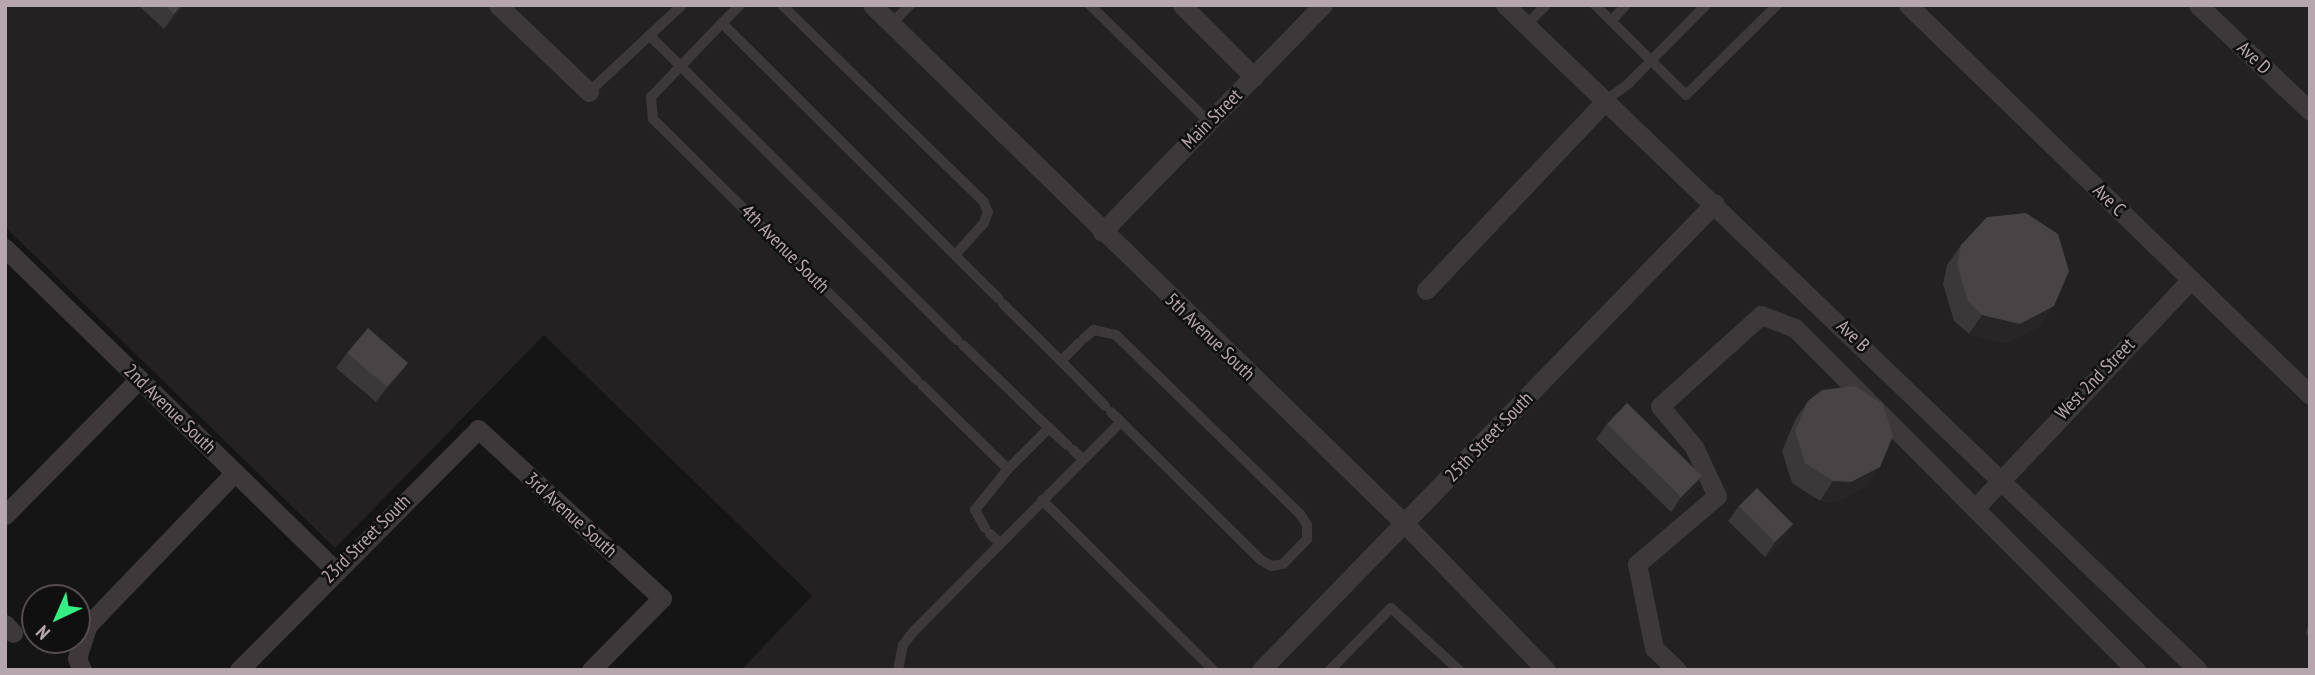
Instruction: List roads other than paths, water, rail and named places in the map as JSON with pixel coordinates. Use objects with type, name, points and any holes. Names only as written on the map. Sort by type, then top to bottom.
[{"type":"street","points":[[498,5],[589,92]]},
{"type":"street","name":"5th Avenue South","points":[[872,5],[1102,232],[1405,524],[1546,670]]},
{"type":"street","points":[[1182,5],[1254,77]]},
{"type":"street","name":"Main Street","points":[[1102,232],[1323,5]]},
{"type":"street","name":"Ave B","points":[[1505,5],[1715,203],[2198,670]]},
{"type":"street","name":"Ave C","points":[[1908,5],[2310,395]]},
{"type":"street","name":"Ave D","points":[[2198,5],[2310,111]]},
{"type":"street","points":[[1426,290],[1606,100]]},
{"type":"street","name":"25th Street South","points":[[1261,670],[1715,203]]},
{"type":"street","name":"2nd Avenue South","points":[[5,248],[334,569]]},
{"type":"street","name":"West 2nd Street","points":[[1976,507],[1999,478],[2191,280]]},
{"type":"street","points":[[1677,670],[1654,648],[1637,564],[1717,496],[1694,447],[1660,406],[1761,315],[1795,328],[2136,670]]},
{"type":"street","points":[[5,514],[139,379]]},
{"type":"street","name":"23rd Street South","points":[[239,670],[334,569],[478,429],[497,448]]},
{"type":"street","name":"3rd Avenue South","points":[[497,448],[662,598],[591,670]]},
{"type":"street","points":[[82,670],[77,658],[88,625],[235,472]]},
{"type":"lane","points":[[589,92],[651,37],[682,5]]},
{"type":"lane","points":[[681,65],[740,5]]},
{"type":"lane","points":[[782,5],[983,201],[988,212],[984,223],[955,256]]},
{"type":"lane","points":[[891,24],[909,5]]},
{"type":"lane","points":[[1090,5],[1209,121]]},
{"type":"lane","points":[[1526,25],[1546,5]]},
{"type":"lane","points":[[1595,5],[1686,95],[1777,5]]},
{"type":"lane","points":[[1611,21],[1626,5]]},
{"type":"lane","points":[[1606,100],[1706,5]]},
{"type":"lane","points":[[722,23],[955,256],[1000,301],[1061,362],[1121,422],[1261,560],[1271,566],[1283,564],[1307,538],[1307,525],[1300,514],[1116,335],[1094,330],[1061,362]]},
{"type":"lane","points":[[651,37],[960,342],[1083,459]]},
{"type":"lane","name":"4th Avenue South","points":[[681,65],[651,97],[653,119],[1007,470]]},
{"type":"lane","points":[[898,670],[903,645],[914,631],[1121,422]]},
{"type":"lane","points":[[1000,543],[988,531],[975,510],[1007,470],[1049,428]]},
{"type":"lane","points":[[1042,500],[1213,670]]},
{"type":"lane","points":[[1330,670],[1391,608],[1459,670]]}]
